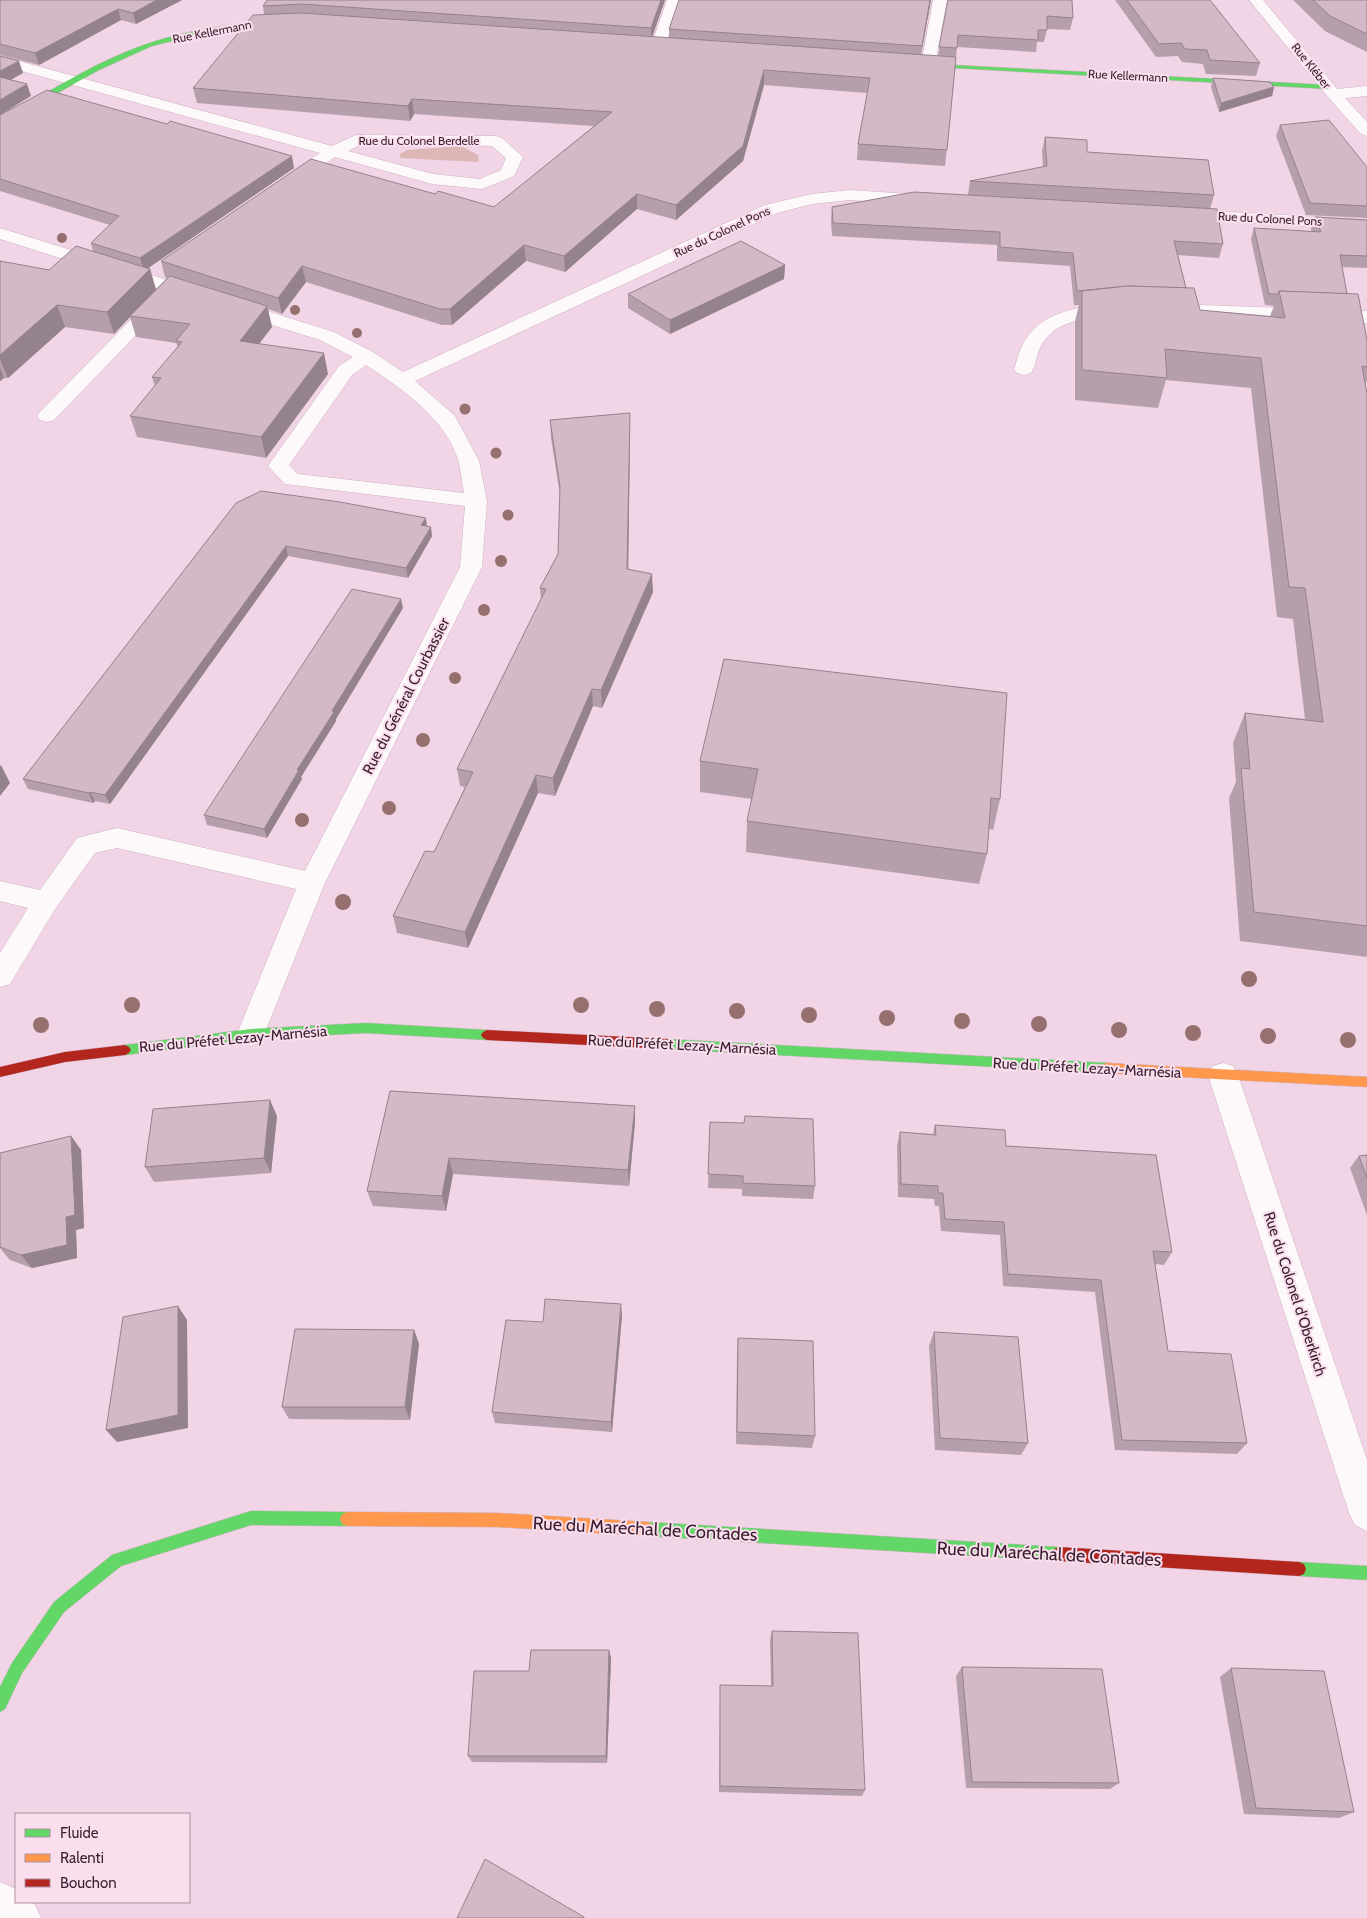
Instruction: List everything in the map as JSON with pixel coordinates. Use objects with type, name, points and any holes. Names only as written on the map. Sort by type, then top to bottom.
[{"type":"street","points":[[658,46],[674,0]]},
{"type":"street","points":[[928,65],[940,0]]},
{"type":"street","name":"Rue Kléber","points":[[1256,0],[1330,91],[1367,131]]},
{"type":"street","name":"Rue Kellermann","points":[[0,123],[112,60],[158,43],[203,32],[258,23],[295,22]]},
{"type":"street","points":[[0,60],[331,153]]},
{"type":"street","name":"Rue Kellermann","points":[[909,63],[1330,91]]},
{"type":"street","points":[[1330,91],[1367,91]]},
{"type":"street","name":"Rue du Colonel Berdelle","points":[[275,191],[331,153],[356,140],[496,141],[515,157],[508,173],[482,184],[432,179],[331,153]]},
{"type":"street","name":"Rue du Colonel Pons","points":[[402,380],[771,209],[812,199],[850,195],[940,200]]},
{"type":"street","name":"Rue du Colonel Pons","points":[[1168,214],[1367,225]]},
{"type":"street","name":"Rue du Général Courbassier","points":[[6,240],[161,278],[327,336],[366,356],[402,380],[448,420],[469,461],[476,501],[470,567],[312,883],[251,1034]]},
{"type":"street","points":[[47,416],[161,278]]},
{"type":"street","points":[[1024,369],[1032,343],[1051,322],[1074,314],[1129,308]]},
{"type":"street","points":[[1148,309],[1367,317]]},
{"type":"street","points":[[366,356],[346,370],[278,466],[292,480],[476,501]]},
{"type":"street","points":[[0,976],[46,902],[86,844],[117,838],[312,883]]},
{"type":"street","points":[[0,891],[46,902]]},
{"type":"street","name":"Rue du Préfet Lezay-Marnésia","points":[[0,1072],[65,1057],[251,1034],[366,1028],[1367,1082]]},
{"type":"street","name":"Rue du Colonel d'Oberkirch","points":[[1223,1075],[1367,1513]]},
{"type":"street","name":"Rue du Maréchal de Contades","points":[[0,1704],[17,1668],[59,1607],[117,1560],[251,1518],[498,1520],[1367,1573]]},
{"type":"street","points":[[0,1902],[21,1918]]},
{"type":"shaded area","points":[[461,146],[478,155],[479,162],[400,158],[400,154],[407,150]]},
{"type":"building","points":[[0,0],[157,0],[133,13],[118,9],[35,53],[0,44]]},
{"type":"building","points":[[267,0],[661,0],[651,28],[302,4],[263,6]]},
{"type":"building","points":[[679,0],[930,0],[922,46],[669,29]]},
{"type":"building","points":[[948,0],[1072,0],[1073,18],[1047,16],[1047,30],[1038,30],[1038,40],[958,35],[957,48],[939,47]]},
{"type":"building","points":[[1127,0],[1210,0],[1260,63],[1210,60],[1207,50],[1185,49],[1181,43],[1159,44]]},
{"type":"building","points":[[1313,0],[1367,0],[1367,34],[1330,16]]},
{"type":"building","points":[[301,13],[956,57],[947,150],[858,144],[870,78],[764,70],[743,146],[676,205],[637,194],[564,256],[524,245],[450,309],[440,309],[302,266],[278,298],[161,261],[311,159],[435,194],[438,191],[494,207],[612,112],[412,99],[408,106],[193,88],[253,15]]},
{"type":"building","points":[[0,56],[19,61],[0,71]]},
{"type":"building","points":[[0,77],[27,84],[0,100]]},
{"type":"building","points":[[1213,78],[1270,82],[1274,87],[1221,103]]},
{"type":"building","points":[[47,90],[167,124],[170,121],[292,156],[140,258],[91,243],[119,216],[0,179],[0,115]]},
{"type":"building","points":[[1329,120],[1367,167],[1367,206],[1310,203],[1280,125]]},
{"type":"building","points":[[1045,137],[1087,140],[1087,152],[1208,160],[1214,195],[970,181],[1047,166]]},
{"type":"building","points":[[914,192],[1217,209],[1223,244],[1174,241],[1186,288],[1127,286],[1077,291],[1073,253],[1000,247],[1000,232],[833,223],[832,207]]},
{"type":"building","points":[[1315,217],[1367,220],[1367,256],[1340,255],[1347,294],[1279,291],[1278,294],[1269,294],[1254,228],[1321,232]]},
{"type":"building","points":[[741,241],[785,265],[670,320],[628,294]]},
{"type":"building","points":[[76,246],[150,269],[107,312],[57,305],[0,355],[0,261],[49,270]]},
{"type":"building","points":[[170,276],[267,306],[240,341],[324,353],[261,437],[130,416],[161,378],[152,377],[182,342],[176,341],[190,324],[130,316]]},
{"type":"building","points":[[1127,286],[1194,288],[1200,310],[1285,318],[1279,291],[1358,294],[1367,340],[1367,367],[1362,366],[1367,394],[1367,926],[1254,912],[1241,768],[1250,769],[1245,713],[1323,722],[1305,588],[1289,587],[1261,358],[1165,349],[1167,378],[1082,370],[1082,291]]},
{"type":"building","points":[[630,413],[627,569],[652,574],[601,690],[592,689],[553,778],[536,775],[465,932],[393,916],[425,851],[434,852],[473,772],[457,769],[546,589],[540,588],[558,554],[560,487],[550,420]]},
{"type":"building","points":[[261,491],[340,502],[426,518],[421,525],[431,527],[406,568],[286,546],[105,795],[23,779],[236,503]]},
{"type":"building","points":[[352,589],[401,599],[332,711],[334,712],[297,770],[299,770],[264,829],[204,815]]},
{"type":"building","points":[[724,659],[1007,693],[1000,799],[991,798],[987,854],[747,821],[758,769],[700,761]]},
{"type":"building","points":[[390,1091],[635,1106],[628,1170],[449,1158],[442,1196],[367,1191]]},
{"type":"building","points":[[270,1100],[264,1158],[145,1167],[153,1109]]},
{"type":"building","points":[[745,1116],[813,1119],[815,1186],[743,1183],[743,1176],[708,1174],[710,1122],[744,1123]]},
{"type":"building","points":[[935,1125],[1005,1130],[1006,1146],[1156,1155],[1172,1252],[1153,1251],[1168,1351],[1231,1354],[1247,1443],[1122,1440],[1101,1280],[1008,1274],[1004,1222],[945,1219],[943,1193],[938,1193],[938,1186],[901,1184],[900,1132],[936,1135]]},
{"type":"building","points":[[71,1136],[75,1215],[66,1217],[67,1245],[21,1255],[0,1247],[0,1153]]},
{"type":"building","points":[[1367,1155],[1367,1178],[1359,1156]]},
{"type":"building","points":[[545,1299],[621,1304],[611,1422],[492,1412],[506,1320],[543,1322]]},
{"type":"building","points":[[178,1306],[178,1415],[106,1430],[123,1317]]},
{"type":"building","points":[[295,1329],[414,1330],[405,1407],[282,1407]]},
{"type":"building","points":[[934,1332],[1018,1337],[1028,1443],[940,1438]]},
{"type":"building","points":[[738,1338],[813,1341],[815,1436],[737,1432]]},
{"type":"building","points":[[772,1631],[858,1633],[865,1790],[720,1786],[720,1685],[773,1686]]},
{"type":"building","points":[[531,1650],[609,1650],[606,1756],[468,1756],[474,1671],[529,1671]]},
{"type":"building","points":[[962,1667],[1102,1669],[1119,1783],[972,1782]]},
{"type":"building","points":[[1231,1668],[1324,1671],[1354,1812],[1256,1808]]},
{"type":"building","points":[[485,1859],[584,1917],[584,1918],[457,1918]]},
{"type":"traffic: fast","points":[[0,123],[69,83],[129,52],[194,33],[240,26],[282,23]]},
{"type":"traffic: fast","points":[[918,64],[1328,87]]},
{"type":"traffic: fast","points":[[125,1050],[251,1034],[366,1028],[487,1035]]},
{"type":"traffic: fast","points":[[667,1044],[1107,1068]]},
{"type":"traffic: fast","points":[[0,1704],[17,1668],[59,1607],[117,1560],[251,1518],[347,1519]]},
{"type":"traffic: fast","points":[[647,1529],[1059,1554]]},
{"type":"traffic: fast","points":[[1299,1569],[1367,1573]]},
{"type":"traffic: slow","points":[[1107,1068],[1367,1082]]},
{"type":"traffic: slow","points":[[347,1519],[498,1520],[647,1529]]},
{"type":"traffic: jam","points":[[487,1035],[667,1044]]},
{"type":"traffic: jam","points":[[0,1072],[65,1057],[125,1050]]},
{"type":"traffic: jam","points":[[1059,1554],[1299,1569]]}]
